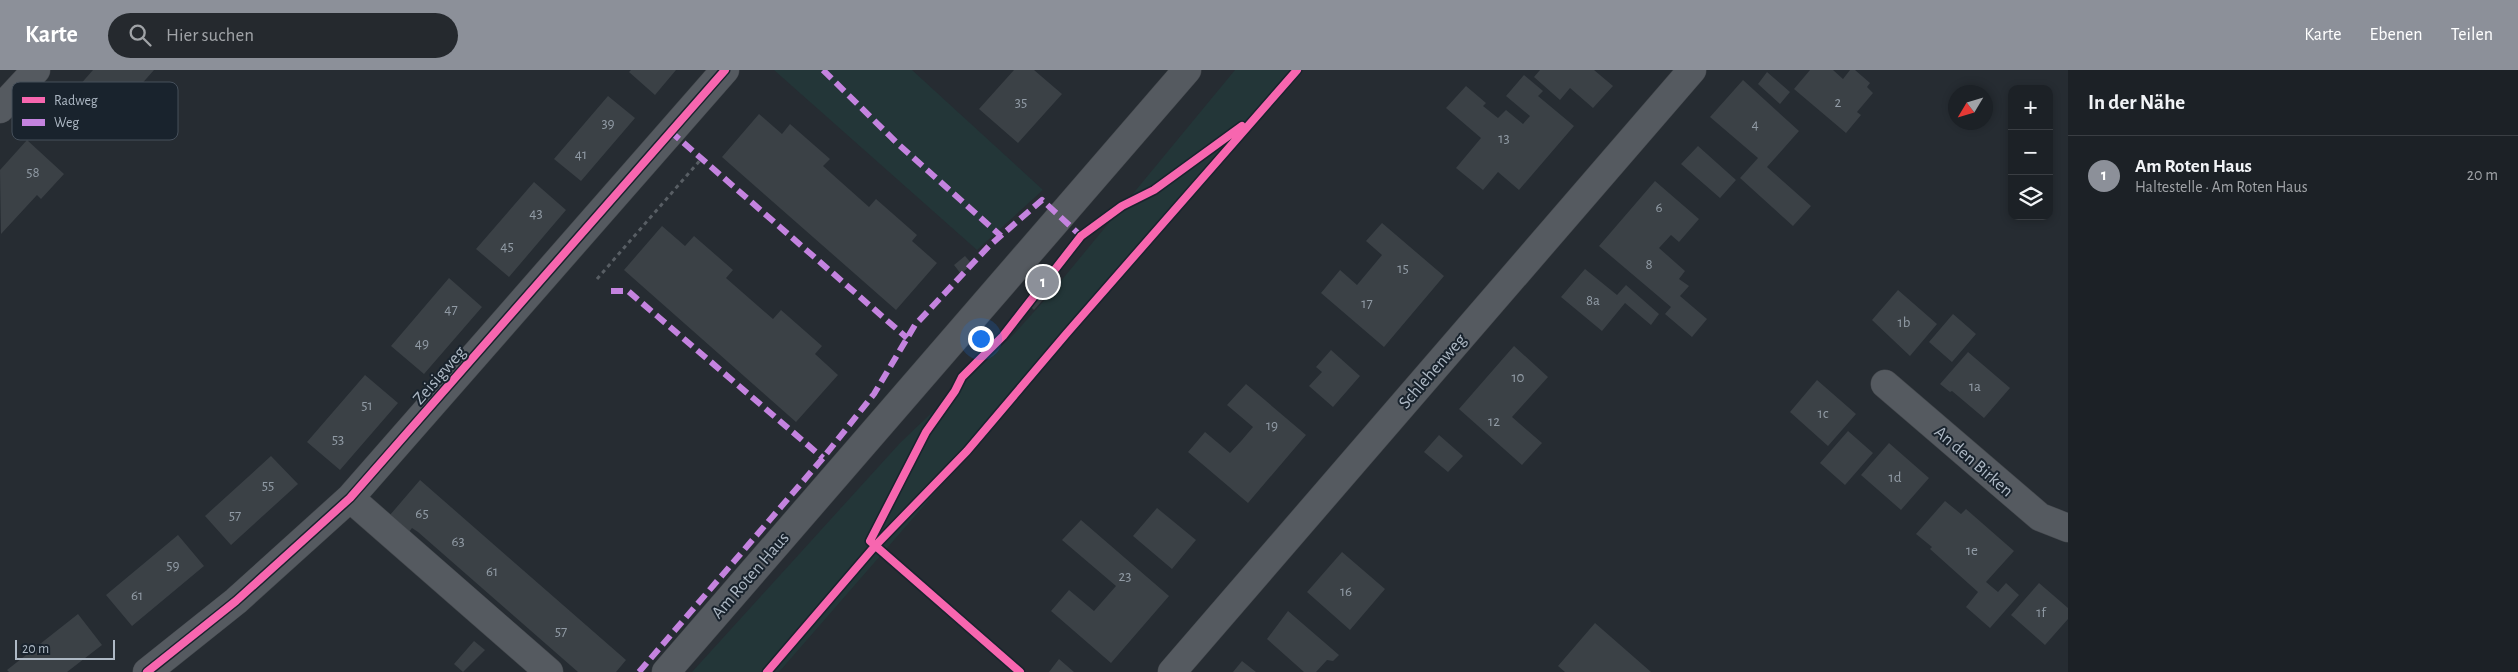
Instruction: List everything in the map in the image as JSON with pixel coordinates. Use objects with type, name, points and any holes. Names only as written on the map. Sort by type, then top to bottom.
[{"type":"street","points":[[25,82],[36,70]]},
{"type":"street","name":"Zeisigweg","points":[[147,672],[236,601],[350,498],[725,70]]},
{"type":"street","name":"Am Roten Haus","points":[[666,672],[1187,70]]},
{"type":"street","name":"Schlehenweg","points":[[1172,672],[1692,70]]},
{"type":"street","points":[[0,109],[12,96]]},
{"type":"street","name":"An den Birken","points":[[1886,384],[2040,517],[2068,528]]},
{"type":"street","points":[[350,498],[549,672]]},
{"type":"path","points":[[597,279],[702,158]]},
{"type":"shaded area","points":[[774,70],[912,70],[1043,190],[977,250]]},
{"type":"shaded area","points":[[1235,70],[1296,70],[921,509],[779,672],[692,672],[900,443],[1013,335],[1051,293]]},
{"type":"building","points":[[93,70],[154,70],[143,82],[82,82]]},
{"type":"building","points":[[631,70],[676,70],[655,95],[629,72]]},
{"type":"building","points":[[1014,70],[1034,70],[1062,94],[1018,143],[979,109]]},
{"type":"building","points":[[1540,70],[1594,70],[1613,86],[1593,108],[1570,88],[1560,100],[1534,77]]},
{"type":"building","points":[[1810,70],[1833,70],[1843,79],[1850,70],[1855,70],[1870,83],[1867,87],[1873,93],[1857,112],[1861,115],[1846,133],[1794,89]]},
{"type":"building","points":[[1767,72],[1790,92],[1780,104],[1758,84]]},
{"type":"building","points":[[1524,75],[1543,91],[1538,96],[1574,126],[1519,190],[1498,172],[1483,190],[1456,168],[1481,138],[1446,108],[1466,86],[1486,103],[1483,106],[1498,118],[1506,110],[1523,124],[1530,116],[1506,96]]},
{"type":"building","points":[[1743,80],[1799,131],[1767,167],[1811,206],[1793,226],[1740,178],[1758,158],[1710,117]]},
{"type":"building","points":[[608,96],[635,118],[581,181],[554,159]]},
{"type":"building","points":[[759,114],[782,134],[790,124],[830,159],[823,166],[869,207],[876,199],[917,235],[912,241],[937,263],[896,310],[722,157]]},
{"type":"building","points":[[27,140],[64,174],[41,199],[37,195],[1,234],[0,170]]},
{"type":"building","points":[[1698,146],[1736,180],[1720,198],[1681,164]]},
{"type":"building","points":[[1655,181],[1699,219],[1679,242],[1671,235],[1659,248],[1685,271],[1679,279],[1689,286],[1680,296],[1707,319],[1692,337],[1665,314],[1671,307],[1599,246]]},
{"type":"building","points":[[534,182],[566,210],[509,277],[476,249]]},
{"type":"building","points":[[1382,223],[1444,276],[1384,347],[1321,293],[1340,270],[1357,285],[1382,255],[1366,241]]},
{"type":"building","points":[[662,226],[685,246],[694,236],[733,270],[726,278],[773,319],[781,310],[822,346],[815,354],[838,375],[796,422],[624,270]]},
{"type":"building","points":[[965,256],[972,264],[961,274],[954,265]]},
{"type":"building","points":[[1585,269],[1617,295],[1626,285],[1659,314],[1651,325],[1625,303],[1602,331],[1561,297]]},
{"type":"building","points":[[449,278],[482,307],[424,374],[391,346]]},
{"type":"building","points":[[1042,287],[1048,294],[1034,310],[1027,303]]},
{"type":"building","points":[[1898,290],[1937,324],[1910,356],[1872,320]]},
{"type":"building","points":[[1953,314],[1976,334],[1952,362],[1929,342]]},
{"type":"building","points":[[1514,346],[1548,377],[1512,417],[1542,443],[1522,465],[1459,409]]},
{"type":"building","points":[[1331,350],[1360,376],[1333,407],[1309,386],[1322,372],[1316,367]]},
{"type":"building","points":[[1968,352],[2010,388],[1984,418],[1952,391],[1950,392],[1940,384]]},
{"type":"building","points":[[365,375],[398,403],[340,470],[307,442]]},
{"type":"building","points":[[1817,380],[1856,414],[1828,446],[1790,412]]},
{"type":"building","points":[[1246,384],[1306,435],[1248,503],[1188,452],[1205,432],[1230,453],[1242,440],[1253,427],[1227,405]]},
{"type":"building","points":[[1848,431],[1873,453],[1845,485],[1820,463]]},
{"type":"building","points":[[1439,435],[1463,456],[1448,472],[1424,452]]},
{"type":"building","points":[[1889,443],[1929,478],[1901,510],[1861,475]]},
{"type":"building","points":[[271,456],[298,484],[231,545],[205,516]]},
{"type":"building","points":[[420,480],[626,660],[616,672],[578,672],[418,532],[412,528],[409,532],[390,515]]},
{"type":"building","points":[[1945,501],[1961,514],[1966,509],[2014,551],[1986,582],[1998,592],[2006,583],[2019,595],[1990,628],[1966,607],[1978,592],[1916,534]]},
{"type":"building","points":[[1157,508],[1196,540],[1172,569],[1133,536]]},
{"type":"building","points":[[1081,520],[1169,596],[1111,663],[1051,611],[1069,590],[1094,611],[1116,586],[1062,540]]},
{"type":"building","points":[[178,535],[204,566],[132,626],[106,595]]},
{"type":"building","points":[[1342,552],[1385,589],[1350,630],[1307,592]]},
{"type":"building","points":[[2039,583],[2068,608],[2068,619],[2045,645],[2011,615]]},
{"type":"building","points":[[1288,611],[1339,655],[1333,661],[1327,660],[1316,672],[1304,672],[1267,639]]},
{"type":"building","points":[[78,614],[102,645],[67,672],[9,672],[7,670]]},
{"type":"building","points":[[1595,623],[1651,672],[1565,672],[1558,666]]},
{"type":"building","points":[[474,641],[485,650],[463,672],[454,664]]},
{"type":"building","points":[[1059,659],[1074,672],[1049,672]]},
{"type":"building","points":[[1242,661],[1256,672],[1233,672]]},
{"type":"marked path","points":[[823,70],[898,144],[1001,236]]},
{"type":"marked path","points":[[670,131],[907,338]]},
{"type":"marked path","points":[[639,672],[823,458],[874,394],[915,325],[989,246],[1042,200],[1081,236]]},
{"type":"marked path","points":[[611,291],[628,291],[823,458]]},
{"type":"cycle path","points":[[147,672],[236,601],[350,498],[725,70]]},
{"type":"cycle path","points":[[767,672],[875,546],[967,451],[1067,333],[1297,70]]},
{"type":"cycle path","points":[[1020,672],[870,541],[926,432],[955,391],[962,377],[1003,336],[1081,236],[1122,206],[1154,190],[1242,126]]},
{"type":"place","name":"Am Roten Haus","points":[[1043,282]]}]
